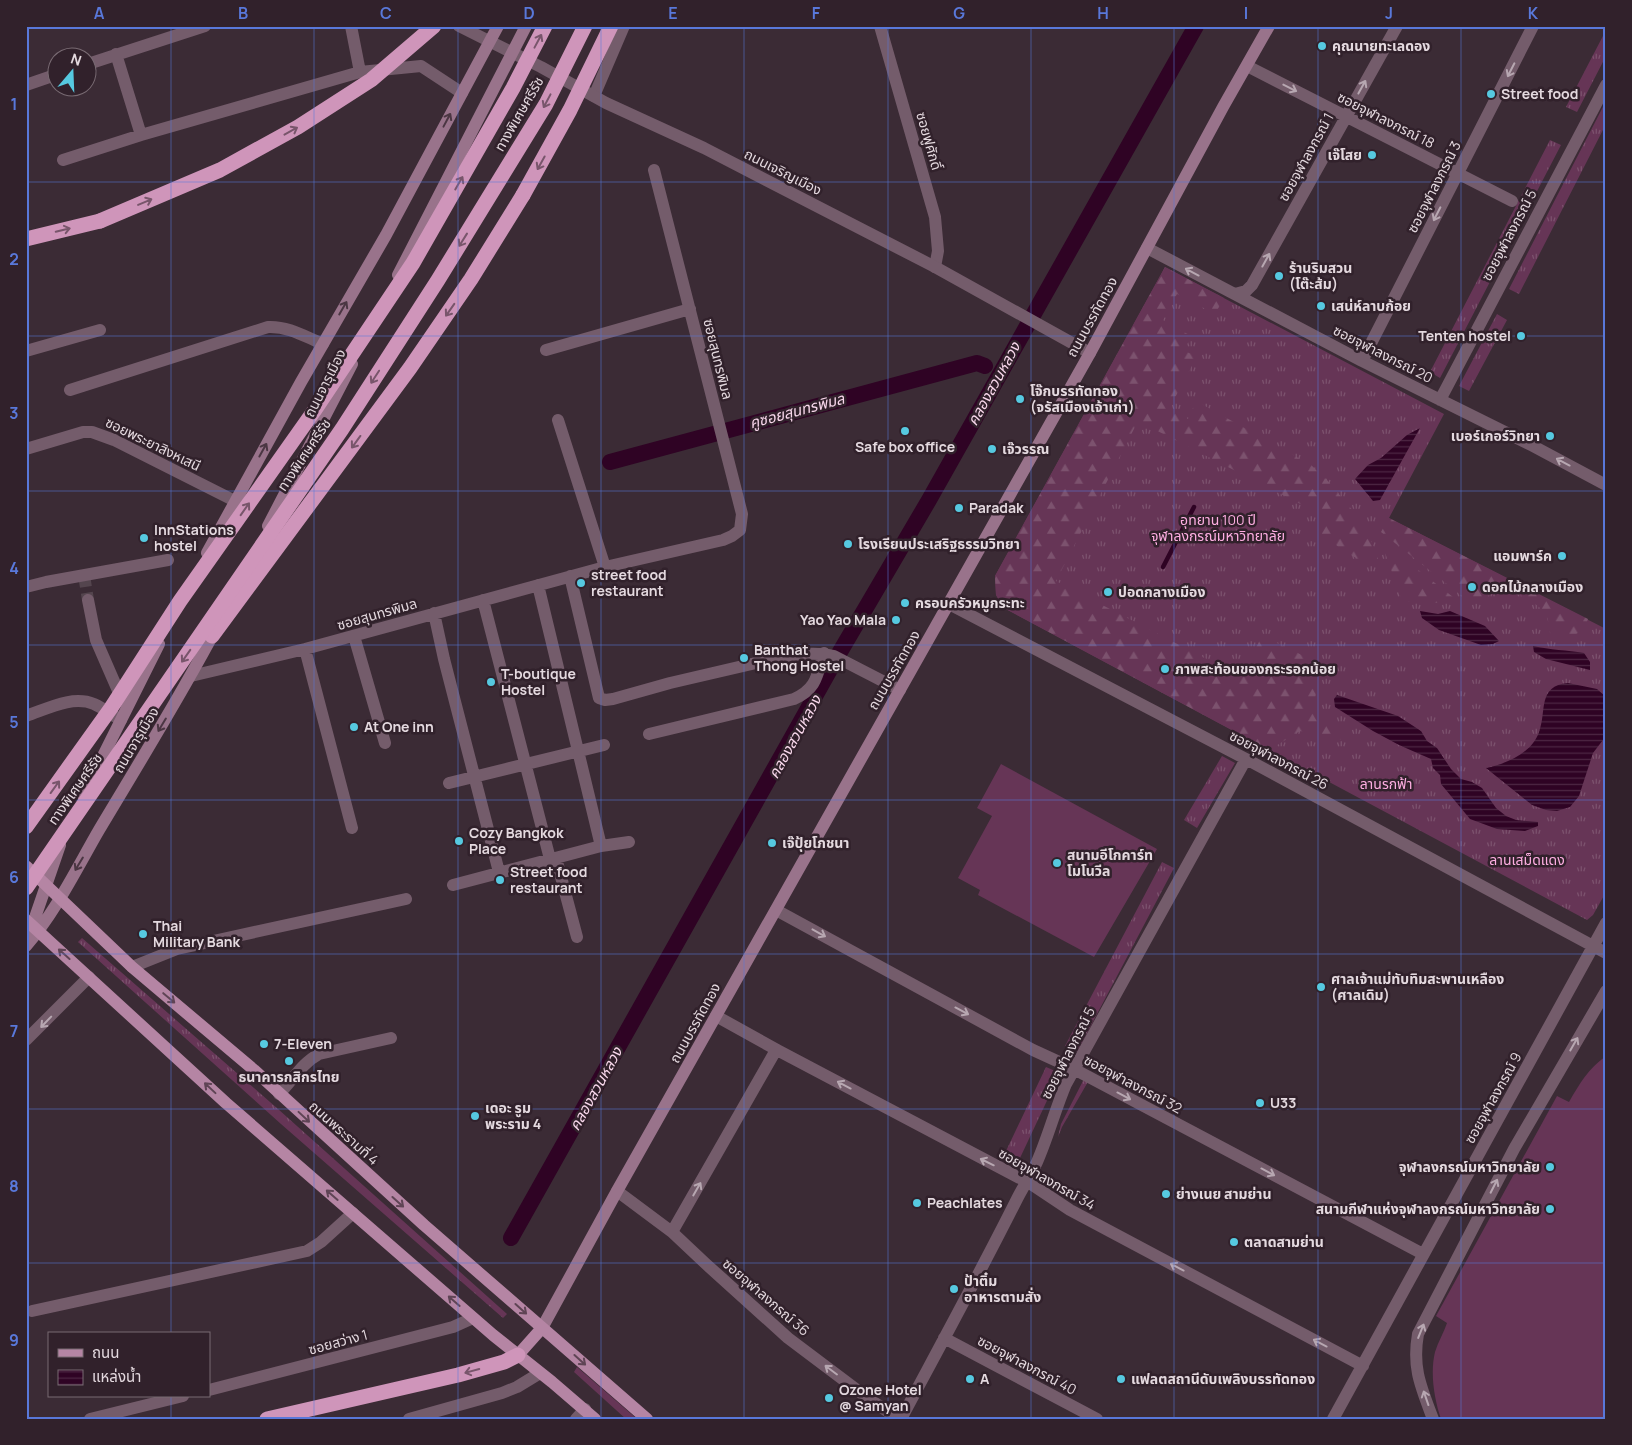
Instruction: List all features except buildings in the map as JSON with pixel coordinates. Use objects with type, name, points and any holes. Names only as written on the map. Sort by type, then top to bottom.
[{"type":"highway","points":[[26,240],[100,220],[220,170],[298,127],[371,80],[434,26]]},
{"type":"highway","name":"ทางพิเศษศรีรัช","points":[[26,827],[111,708],[180,601],[314,411],[413,263],[513,88],[545,26]]},
{"type":"highway","name":"ทางพิเศษศรีรัช","points":[[26,888],[342,429],[438,280],[546,104],[585,26]]},
{"type":"highway","points":[[212,636],[410,368],[471,279],[523,195],[570,110],[611,26]]},
{"type":"highway","points":[[267,1419],[458,1374],[504,1362],[518,1355]]},
{"type":"main road","name":"ถนนจารุเมือง","points":[[32,926],[62,837],[124,714],[235,501],[322,344],[386,235],[498,26]]},
{"type":"main road","name":"ถนนจารุเมือง","points":[[32,926],[59,897],[191,676],[526,26]]},
{"type":"main road","name":"ถนนบรรทัดทอง","points":[[542,1328],[617,1191],[1090,352],[1269,26]]},
{"type":"main road","name":"ถนนพระรามที่ 4","points":[[26,866],[132,966],[254,1070],[278,1094],[424,1225],[647,1419]]},
{"type":"main road","points":[[26,944],[32,926],[226,1103],[473,1318],[540,1373],[580,1414],[595,1419]]},
{"type":"main road","points":[[518,1355],[542,1328]]},
{"type":"street","points":[[98,60],[205,26]]},
{"type":"street","points":[[351,26],[360,72]]},
{"type":"street","name":"ถนนเจริญเมือง","points":[[459,26],[594,96],[704,148],[935,266],[1090,352]]},
{"type":"street","points":[[594,96],[624,26]]},
{"type":"street","name":"ซอยฟูศักดิ์","points":[[880,26],[935,217],[938,251],[935,266]]},
{"type":"street","name":"ซอยจุฬาลงกรณ์ 1","points":[[1236,294],[1246,291],[1252,285],[1396,26]]},
{"type":"street","name":"ซอยจุฬาลงกรณ์ 3","points":[[1362,361],[1533,26]]},
{"type":"street","points":[[116,54],[141,135]]},
{"type":"street","points":[[63,160],[141,135],[360,72],[421,66],[462,93]]},
{"type":"street","name":"ซอยจุฬาลงกรณ์ 18","points":[[1247,66],[1512,201]]},
{"type":"street","points":[[26,84],[48,77]]},
{"type":"street","name":"ซอยจุฬาลงกรณ์ 5","points":[[1440,400],[1606,84]]},
{"type":"street","name":"ซอยสุนทรพิมล","points":[[191,676],[305,649],[605,567],[722,540],[740,530],[742,514],[654,170]]},
{"type":"street","name":"ซอยจุฬาลงกรณ์ 20","points":[[1147,248],[1362,361],[1606,485]]},
{"type":"street","points":[[546,350],[690,309]]},
{"type":"street","points":[[70,390],[268,328],[289,329],[322,344]]},
{"type":"street","points":[[26,351],[100,330]]},
{"type":"street","points":[[558,420],[605,567]]},
{"type":"street","name":"ซอยพระยาสิงหเสนี","points":[[26,449],[83,432],[92,432],[114,440],[235,501]]},
{"type":"street","points":[[26,587],[168,560]]},
{"type":"street","points":[[570,576],[599,698],[605,700],[613,699],[670,683],[786,656],[829,654],[900,690]]},
{"type":"street","points":[[538,585],[601,846]]},
{"type":"street","points":[[88,600],[96,640],[124,714]]},
{"type":"street","points":[[483,600],[525,764],[578,938]]},
{"type":"street","name":"ซอยจุฬาลงกรณ์ 26","points":[[949,604],[1246,759],[1606,953]]},
{"type":"street","points":[[434,613],[499,872]]},
{"type":"street","points":[[354,636],[385,742]]},
{"type":"street","points":[[305,649],[352,828]]},
{"type":"street","points":[[649,734],[794,699],[805,694],[811,688],[829,654]]},
{"type":"street","points":[[26,716],[66,702],[80,701],[124,714]]},
{"type":"street","points":[[449,783],[604,745]]},
{"type":"street","name":"ซอยจุฬาลงกรณ์ 5","points":[[900,1419],[1036,1163],[1047,1138],[1057,1105],[1074,1070],[1246,759]]},
{"type":"street","points":[[453,885],[601,846],[629,842]]},
{"type":"street","points":[[132,966],[177,949],[406,899]]},
{"type":"street","name":"ซอยจุฬาลงกรณ์ 32","points":[[776,910],[1033,1050],[1423,1254]]},
{"type":"street","name":"ซอยจุฬาลงกรณ์ 9","points":[[1333,1419],[1606,923]]},
{"type":"street","points":[[26,1040],[89,977]]},
{"type":"street","points":[[1433,1419],[1418,1378],[1415,1350],[1418,1334],[1514,1149],[1606,991]]},
{"type":"street","name":"ซอยจุฬาลงกรณ์ 34","points":[[716,1016],[776,1050],[1026,1182],[1070,1210],[1363,1366]]},
{"type":"street","points":[[278,1094],[292,1081],[310,1059],[318,1054],[391,1038]]},
{"type":"street","points":[[672,1232],[776,1050]]},
{"type":"street","name":"ซอยจุฬาลงกรณ์ 36","points":[[617,1191],[672,1232],[788,1338],[869,1399],[900,1419]]},
{"type":"street","points":[[32,1311],[307,1251],[321,1242],[353,1213]]},
{"type":"street","name":"ซอยสว่าง 1","points":[[210,1390],[453,1327],[473,1318]]},
{"type":"street","name":"ซอยจุฬาลงกรณ์ 40","points":[[944,1338],[1097,1419]]},
{"type":"street","points":[[410,1419],[502,1393],[517,1387],[540,1373]]},
{"type":"street","points":[[90,1419],[175,1398]]},
{"type":"green space","points":[[1604,34],[1606,35],[1606,56],[1577,112],[1566,107]]},
{"type":"green space","points":[[1606,101],[1606,124],[1519,294],[1509,289]]},
{"type":"green space","points":[[1550,140],[1561,145],[1440,378],[1430,372]]},
{"type":"green space","name":"อุทยาน 100 ปี จุฬาลงกรณ์มหาวิทยาลัย","points":[[1165,267],[1444,414],[1389,518],[1606,629],[1606,892],[1593,915],[1587,920],[1004,608],[996,595],[995,576]]},
{"type":"green space","points":[[1165,267],[1224,298],[1215,314],[1177,294],[1163,320],[1191,336],[1184,351],[1197,356],[1169,409],[1188,419],[1196,401],[1311,465],[1327,480],[1354,512],[1371,540],[1380,564],[1363,562],[1344,551],[1315,529],[1322,515],[1138,421],[1056,581],[1241,677],[1262,636],[1327,667],[1318,682],[1314,704],[1354,742],[1300,731],[1269,750],[1004,608],[996,595],[995,576]]},
{"type":"green space","points":[[1497,314],[1507,320],[1469,391],[1459,386]]},
{"type":"green space","points":[[1389,518],[1588,619],[1585,626],[1578,633],[1568,636],[1550,633],[1547,617],[1539,607],[1518,594],[1497,586],[1481,604],[1471,603],[1381,532]]},
{"type":"green space","points":[[1381,541],[1462,604],[1402,601]]},
{"type":"green space","points":[[1222,756],[1235,763],[1197,828],[1184,820]]},
{"type":"green space","name":"สนามอีโกคาร์ท โมโนวีล","points":[[1001,764],[1157,849],[1094,957],[978,895],[980,890],[958,878],[992,816],[977,808]]},
{"type":"green space","points":[[1162,862],[1174,868],[1077,1052],[1065,1046]]},
{"type":"green space","points":[[82,938],[278,1109],[507,1314],[503,1318],[281,1124],[78,942]]},
{"type":"green space","name":"สนามกีฬาแห่งจุฬาลงกรณ์มหาวิทยาลัย","points":[[1606,1056],[1606,1419],[1441,1419],[1436,1403],[1433,1368],[1435,1352],[1447,1323],[1436,1316],[1557,1096],[1569,1102],[1589,1071]]},
{"type":"green space","points":[[1046,1067],[1060,1073],[1020,1158],[1006,1151]]},
{"type":"green space","points":[[1085,1077],[1089,1080],[1058,1137],[1061,1124]]},
{"type":"green space","points":[[577,1367],[637,1419],[626,1419],[574,1372]]},
{"type":"water","points":[[1420,428],[1380,500],[1373,501],[1355,479],[1368,465],[1381,458],[1407,435]]},
{"type":"water","points":[[1420,611],[1438,614],[1450,611],[1485,626],[1499,641],[1493,644],[1481,645],[1439,630],[1422,618]]},
{"type":"water","points":[[1533,646],[1584,653],[1590,662],[1590,670],[1546,659],[1534,652]]},
{"type":"water","points":[[1568,683],[1597,689],[1606,697],[1606,736],[1593,753],[1579,796],[1570,807],[1557,811],[1546,810],[1532,805],[1486,768],[1502,764],[1531,746],[1539,732],[1547,694],[1558,685]]},
{"type":"water","points":[[1337,695],[1398,716],[1421,731],[1427,741],[1437,748],[1451,769],[1461,779],[1472,782],[1482,788],[1496,808],[1506,816],[1516,820],[1538,822],[1538,826],[1525,831],[1497,829],[1470,819],[1441,784],[1440,775],[1433,768],[1431,759],[1373,731],[1335,707],[1334,699]]},
{"type":"waterway","name":"คลองสวนหลวง","points":[[511,1238],[837,657],[929,500],[1196,26]]},
{"type":"waterway","name":"คูซอยสุนทรพิมล","points":[[610,462],[977,363],[985,366]]},
{"type":"waterway","points":[[1163,567],[1194,507]]},
{"type":"tunnel","points":[[84,575],[88,600]]},
{"type":"place","name":"คุณนายทะเลดอง","points":[[1322,46]]},
{"type":"place","name":"Street food","points":[[1491,94]]},
{"type":"place","name":"เจ๊โสย","points":[[1372,155]]},
{"type":"place","name":"ร้านริมสวน (โต๊ะส้ม)","points":[[1279,276]]},
{"type":"place","name":"เสน่ห์ลาบก้อย","points":[[1321,306]]},
{"type":"place","name":"Tenten hostel","points":[[1521,336]]},
{"type":"place","name":"โจ๊กบรรทัดทอง (จรัสเมืองเจ้าเก่า)","points":[[1020,399]]},
{"type":"place","name":"Safe box office","points":[[905,431]]},
{"type":"place","name":"เบอร์เกอร์วิทยา","points":[[1550,436]]},
{"type":"place","name":"เจ๊วรรณ","points":[[992,449]]},
{"type":"place","name":"Paradak","points":[[959,508]]},
{"type":"place","name":"InnStations hostel","points":[[144,538]]},
{"type":"place","name":"โรงเรียนประเสริฐธรรมวิทยา","points":[[848,544]]},
{"type":"place","name":"แอมพาร์ค","points":[[1562,556]]},
{"type":"place","name":"street food restaurant","points":[[581,583]]},
{"type":"place","name":"ดอกไม้กลางเมือง","points":[[1472,587]]},
{"type":"place","name":"ปอดกลางเมือง","points":[[1108,592]]},
{"type":"place","name":"ครอบครัวหมูกระทะ","points":[[905,603]]},
{"type":"place","name":"Yao Yao Mala","points":[[896,620]]},
{"type":"place","name":"Banthat Thong Hostel","points":[[744,658]]},
{"type":"place","name":"ภาพสะท้อนของกระรอกน้อย","points":[[1165,669]]},
{"type":"place","name":"T-boutique Hostel","points":[[491,682]]},
{"type":"place","name":"At One inn","points":[[354,727]]},
{"type":"place","name":"Cozy Bangkok Place","points":[[459,841]]},
{"type":"place","name":"เจ๊ปุ้ยโภชนา","points":[[772,843]]},
{"type":"place","name":"สนามอีโกคาร์ท โมโนวีล","points":[[1057,863]]},
{"type":"place","name":"Street food restaurant","points":[[500,880]]},
{"type":"place","name":"Thai Military Bank","points":[[143,934]]},
{"type":"place","name":"ศาลเจ้าแม่ทับทิมสะพานเหลือง (ศาลเดิม)","points":[[1321,987]]},
{"type":"place","name":"7-Eleven","points":[[264,1044]]},
{"type":"place","name":"ธนาคารกสิกรไทย","points":[[289,1061]]},
{"type":"place","name":"U33","points":[[1260,1103]]},
{"type":"place","name":"เดอะ รูม พระราม 4","points":[[475,1116]]},
{"type":"place","name":"จุฬาลงกรณ์มหาวิทยาลัย","points":[[1550,1167]]},
{"type":"place","name":"ย่างเนย สามย่าน","points":[[1166,1194]]},
{"type":"place","name":"Peachlates","points":[[917,1203]]},
{"type":"place","name":"สนามกีฬาแห่งจุฬาลงกรณ์มหาวิทยาลัย","points":[[1550,1209]]},
{"type":"place","name":"ตลาดสามย่าน","points":[[1234,1242]]},
{"type":"place","name":"ป้าติ๋ม อาหารตามสั่ง","points":[[954,1289]]},
{"type":"place","name":"A","points":[[970,1379]]},
{"type":"place","name":"แฟลตสถานีดับเพลิงบรรทัดทอง","points":[[1121,1379]]},
{"type":"place","name":"Ozone Hotel @ Samyan","points":[[829,1398]]},
{"type":"park label","name":"ลานรกฟ้า","points":[[1386,784]]},
{"type":"park label","name":"ลานเสม็ดแดง","points":[[1527,860]]}]
